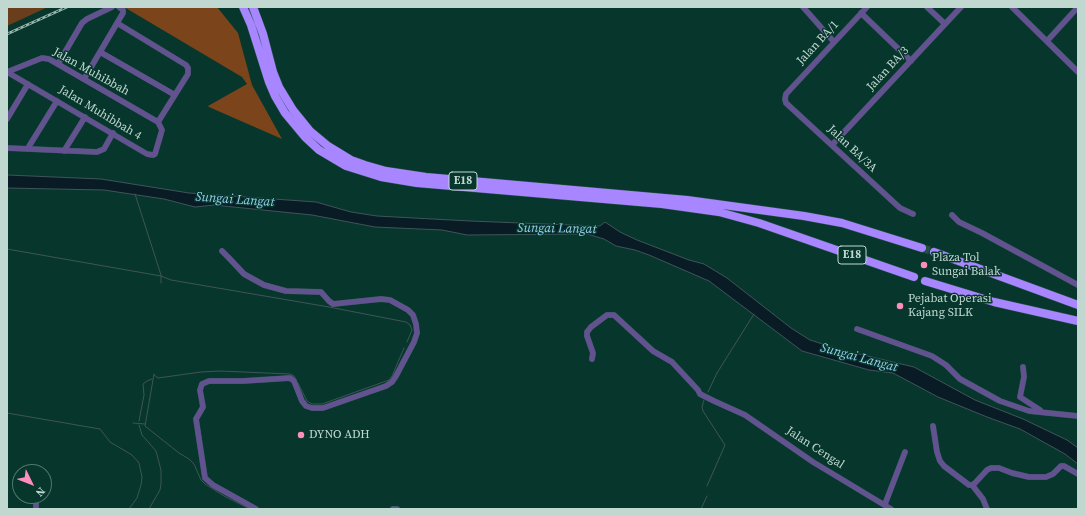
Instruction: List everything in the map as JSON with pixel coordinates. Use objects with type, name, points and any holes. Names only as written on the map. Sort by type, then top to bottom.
[{"type":"highway","name":"E18","points":[[243,7],[251,25],[269,82],[285,113],[305,137],[319,150],[346,166],[381,177],[417,184],[662,204],[719,212],[759,223],[914,277]]},
{"type":"highway","name":"E18","points":[[253,7],[279,87],[301,122],[319,139],[339,154],[358,162],[386,171],[426,177],[687,200],[804,216],[842,223],[922,248]]},
{"type":"highway","points":[[934,252],[1078,305]]},
{"type":"highway","points":[[925,281],[994,302],[1078,321]]},
{"type":"street","points":[[58,64],[82,24],[87,19],[112,7]]},
{"type":"street","points":[[84,79],[123,13],[123,10],[119,7]]},
{"type":"street","points":[[803,7],[834,42]]},
{"type":"street","name":"Jalan BA/1","points":[[786,94],[867,7]]},
{"type":"street","points":[[927,7],[945,24]]},
{"type":"street","name":"Jalan BA/3","points":[[832,145],[961,7]]},
{"type":"street","points":[[1012,7],[1078,72]]},
{"type":"street","points":[[1047,42],[1078,7]]},
{"type":"street","points":[[861,13],[911,60]]},
{"type":"street","points":[[117,23],[186,65],[188,68],[188,74],[160,123]]},
{"type":"street","points":[[100,52],[175,95]]},
{"type":"street","name":"Jalan Muhibbah","points":[[7,72],[42,58],[49,59],[160,123]]},
{"type":"street","name":"Jalan Muhibbah 4","points":[[7,72],[147,154],[153,155],[157,152],[162,130],[160,123]]},
{"type":"street","points":[[7,119],[28,84]]},
{"type":"street","name":"Jalan BA/3A","points":[[786,94],[784,99],[786,103],[900,208],[913,214]]},
{"type":"street","points":[[28,148],[57,100]]},
{"type":"street","points":[[64,151],[85,117]]},
{"type":"street","points":[[7,148],[99,151],[104,149],[113,133]]},
{"type":"street","points":[[952,215],[959,222],[1078,285]]},
{"type":"street","points":[[222,251],[244,274],[264,285],[286,291],[321,292],[333,304],[381,299],[390,300],[408,310],[413,315],[416,324],[414,342],[392,382],[386,386],[323,408],[312,408],[306,406],[302,401],[294,381],[290,378],[243,381],[209,381],[202,384],[200,390],[203,407],[196,419],[205,478],[213,485],[256,509]]},
{"type":"street","name":"Jalan Cengal","points":[[592,359],[593,354],[586,336],[587,332],[591,327],[607,315],[614,315],[653,351],[672,362],[700,394],[745,415],[813,462],[892,509]]},
{"type":"street","points":[[857,329],[932,356],[946,365],[960,379],[1000,401],[1034,412],[1078,416]]},
{"type":"street","points":[[1023,367],[1024,378],[1020,397],[1040,410]]},
{"type":"street","points":[[933,426],[940,461],[966,484],[972,485],[983,499],[987,509]]},
{"type":"street","points":[[885,504],[905,452]]},
{"type":"street","points":[[972,485],[991,468],[999,468],[1029,477],[1046,477],[1053,474],[1061,466],[1064,466],[1078,474]]},
{"type":"shaded area","points":[[7,7],[48,7],[7,26]]},
{"type":"shaded area","points":[[124,7],[217,7],[238,33],[252,85],[282,139],[209,107],[208,106],[247,84],[242,77]]},
{"type":"water","name":"Sungai Langat","points":[[7,175],[101,179],[189,193],[316,202],[351,212],[377,216],[600,226],[605,222],[620,232],[637,240],[689,260],[704,264],[727,278],[791,328],[810,340],[842,350],[914,367],[975,400],[1023,419],[1067,440],[1078,448],[1078,464],[1065,454],[1020,429],[938,397],[893,373],[869,370],[802,351],[709,281],[649,255],[616,246],[604,239],[587,234],[467,235],[442,230],[375,227],[312,215],[214,205],[195,207],[164,199],[104,190],[7,188]]},
{"type":"waterway","points":[[135,194],[161,275],[161,283]]},
{"type":"waterway","points":[[7,249],[406,322],[410,325],[412,330],[407,342]]},
{"type":"waterway","points":[[708,392],[717,373],[754,314]]},
{"type":"waterway","points":[[298,383],[307,401],[312,404],[322,404],[389,380],[404,348]]},
{"type":"waterway","points":[[154,375],[158,378],[220,371],[290,374],[294,376],[296,380]]},
{"type":"waterway","points":[[154,374],[145,426],[179,453],[189,459],[194,464],[201,480],[205,484],[224,496],[250,509]]},
{"type":"waterway","points":[[139,421],[144,395],[143,384],[152,379]]},
{"type":"waterway","points":[[704,400],[702,407],[703,411],[725,445],[707,486]]},
{"type":"waterway","points":[[7,413],[100,429],[110,442],[132,455],[139,463],[142,477],[141,485],[137,498],[129,509]]},
{"type":"waterway","points":[[133,423],[145,424]]},
{"type":"waterway","points":[[139,425],[142,435],[156,451],[161,470],[160,490],[149,509]]},
{"type":"waterway","points":[[701,509],[707,496]]},
{"type":"tunnel","points":[[922,248],[934,252]]},
{"type":"railway","points":[[7,34],[67,7]]},
{"type":"place","name":"Plaza Tol Sungai Balak","points":[[924,265]]},
{"type":"place","name":"Pejabat Operasi Kajang SILK","points":[[900,306]]},
{"type":"place","name":"DYNO ADH","points":[[301,435]]}]
